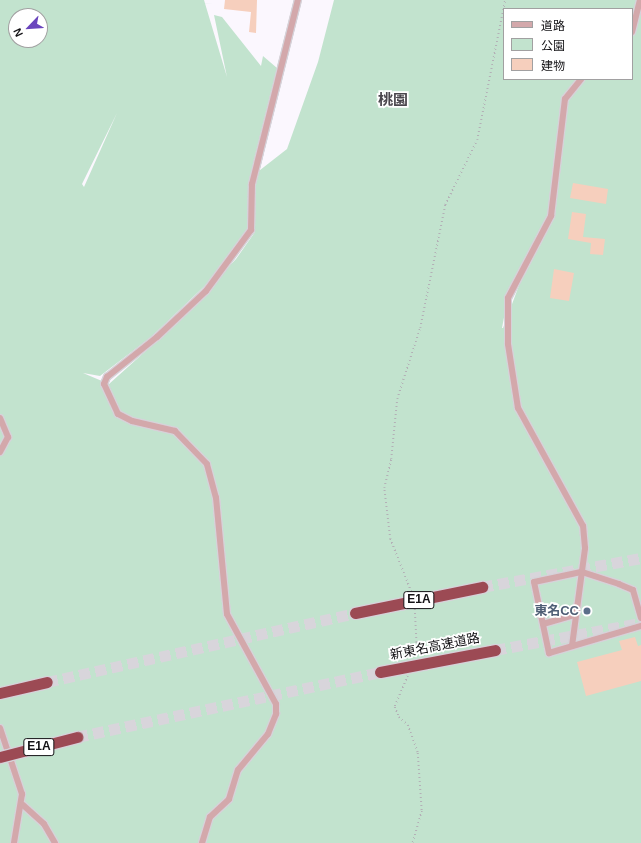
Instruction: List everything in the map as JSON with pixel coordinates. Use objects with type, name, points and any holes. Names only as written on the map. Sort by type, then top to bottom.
[{"type":"highway","name":"E1A","points":[[355,613],[482,587]]},
{"type":"highway","name":"新東名高速道路","points":[[380,672],[495,650]]},
{"type":"highway","points":[[0,694],[47,682]]},
{"type":"highway","name":"E1A","points":[[0,757],[77,738]]},
{"type":"street","points":[[202,843],[210,817],[229,799],[238,770],[268,734],[276,714],[276,704],[227,614],[216,498],[207,464],[175,431],[122,416],[109,400],[104,384],[116,369],[157,337],[206,291],[251,230],[252,184],[298,0]]},
{"type":"street","points":[[633,28],[640,0]]},
{"type":"street","points":[[572,646],[585,548],[583,526],[518,408],[508,344],[508,298],[551,216],[565,99],[580,80]]},
{"type":"street","points":[[0,418],[8,437],[0,452]]},
{"type":"street","points":[[641,618],[633,590],[582,572],[534,582],[549,653],[641,626]]},
{"type":"street","points":[[543,624],[575,615]]},
{"type":"street","points":[[0,728],[22,794],[23,806],[16,821],[14,843]]},
{"type":"street","points":[[23,806],[44,824],[55,843]]},
{"type":"path","points":[[412,596],[390,539],[385,499],[396,405],[420,328],[445,205],[477,140],[503,10]]},
{"type":"path","points":[[413,602],[417,642],[413,663]]},
{"type":"path","points":[[410,670],[395,707],[399,717],[408,725],[418,753],[422,811],[413,843]]},
{"type":"green space","points":[[0,0],[204,0],[227,77],[214,15],[222,17],[261,66],[263,56],[277,68],[255,174],[287,149],[318,62],[334,0],[641,0],[641,843],[0,843]],"holes":[[[117,113],[84,187],[82,184]],[[255,176],[255,232],[236,259],[168,331],[109,384],[83,373],[100,376],[151,337],[212,279],[248,229]],[[533,248],[503,328],[502,328],[509,291]]]},
{"type":"building","points":[[225,0],[257,0],[256,33],[249,32],[251,12],[224,9]]},
{"type":"building","points":[[573,183],[608,189],[606,204],[570,198]]},
{"type":"building","points":[[572,212],[586,214],[583,237],[605,239],[603,255],[590,254],[591,243],[568,239]]},
{"type":"building","points":[[554,269],[574,273],[569,301],[550,298]]},
{"type":"building","points":[[635,637],[638,646],[641,645],[641,681],[586,696],[577,662],[622,650],[619,641]]},
{"type":"tunnel","points":[[482,587],[641,558]]},
{"type":"tunnel","points":[[47,682],[355,613]]},
{"type":"tunnel","points":[[495,650],[641,623]]},
{"type":"tunnel","points":[[77,737],[380,672]]},
{"type":"place","name":"東名CC","points":[[587,611]]},
{"type":"district","name":"桃園","points":[[393,100]]}]
